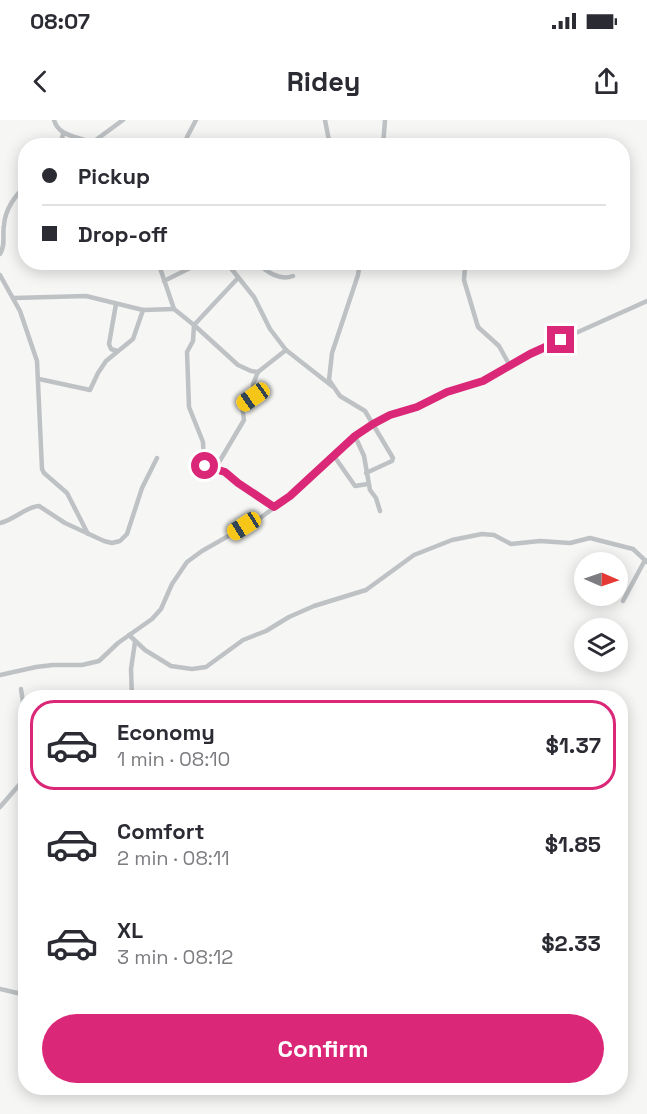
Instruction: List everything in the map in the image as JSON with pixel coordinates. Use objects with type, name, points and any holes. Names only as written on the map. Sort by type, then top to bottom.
[{"type":"street","points":[[54,120],[57,129],[78,138]]},
{"type":"street","points":[[103,138],[123,120]]},
{"type":"street","points":[[187,138],[196,120]]},
{"type":"street","points":[[325,120],[328,138]]},
{"type":"street","points":[[384,138],[385,120]]},
{"type":"street","points":[[63,133],[63,138]]},
{"type":"street","points":[[0,254],[4,248],[5,219],[18,192]]},
{"type":"street","points":[[161,270],[174,309],[238,365],[258,372]]},
{"type":"street","points":[[164,281],[186,270]]},
{"type":"street","points":[[232,270],[254,297],[270,329],[286,350],[332,386],[340,396],[365,411],[393,459],[366,473]]},
{"type":"street","points":[[268,270],[278,277],[293,276]]},
{"type":"street","points":[[332,386],[329,373],[332,353],[359,270]]},
{"type":"street","points":[[465,270],[464,280],[478,327],[499,346],[510,366]]},
{"type":"street","points":[[0,275],[14,298],[33,346],[39,379],[42,469],[67,493],[88,534]]},
{"type":"street","points":[[238,279],[195,325],[193,341],[188,349],[188,401],[193,420],[203,442],[203,463],[207,467],[225,472],[274,507]]},
{"type":"street","points":[[14,298],[86,296],[143,310],[174,309]]},
{"type":"street","points":[[0,675],[46,666],[94,663],[105,657],[161,609],[172,585],[187,562],[260,518],[290,496],[355,436],[373,424],[390,415],[417,407],[447,392],[483,381],[530,354],[647,301]]},
{"type":"street","points":[[116,304],[109,344],[111,349],[117,351]]},
{"type":"street","points":[[39,379],[90,390],[103,366],[133,339],[143,310]]},
{"type":"street","points":[[215,469],[244,420],[242,406],[254,395],[253,384],[258,372],[286,350]]},
{"type":"street","points":[[355,436],[364,456],[368,484],[380,511]]},
{"type":"street","points":[[334,456],[355,486],[368,484]]},
{"type":"street","points":[[0,523],[10,520],[30,507],[39,506],[65,523],[88,534],[112,543],[120,542],[127,534],[142,488],[157,458]]},
{"type":"street","points":[[129,635],[135,642],[171,666],[192,669],[206,667],[243,640],[266,631],[289,617],[314,606],[360,593],[414,555],[452,540],[482,534],[494,535],[511,544],[540,541],[570,543],[590,537],[633,549],[646,561],[628,592]]},
{"type":"street","points":[[132,690],[131,669],[135,642]]},
{"type":"street","points":[[1,805],[18,786]]},
{"type":"street","points":[[0,989],[18,993]]},
{"type":"route","points":[[205,466],[225,472],[274,507],[290,496],[355,436],[373,424],[390,415],[417,407],[447,392],[483,381],[530,354],[561,340]]}]
